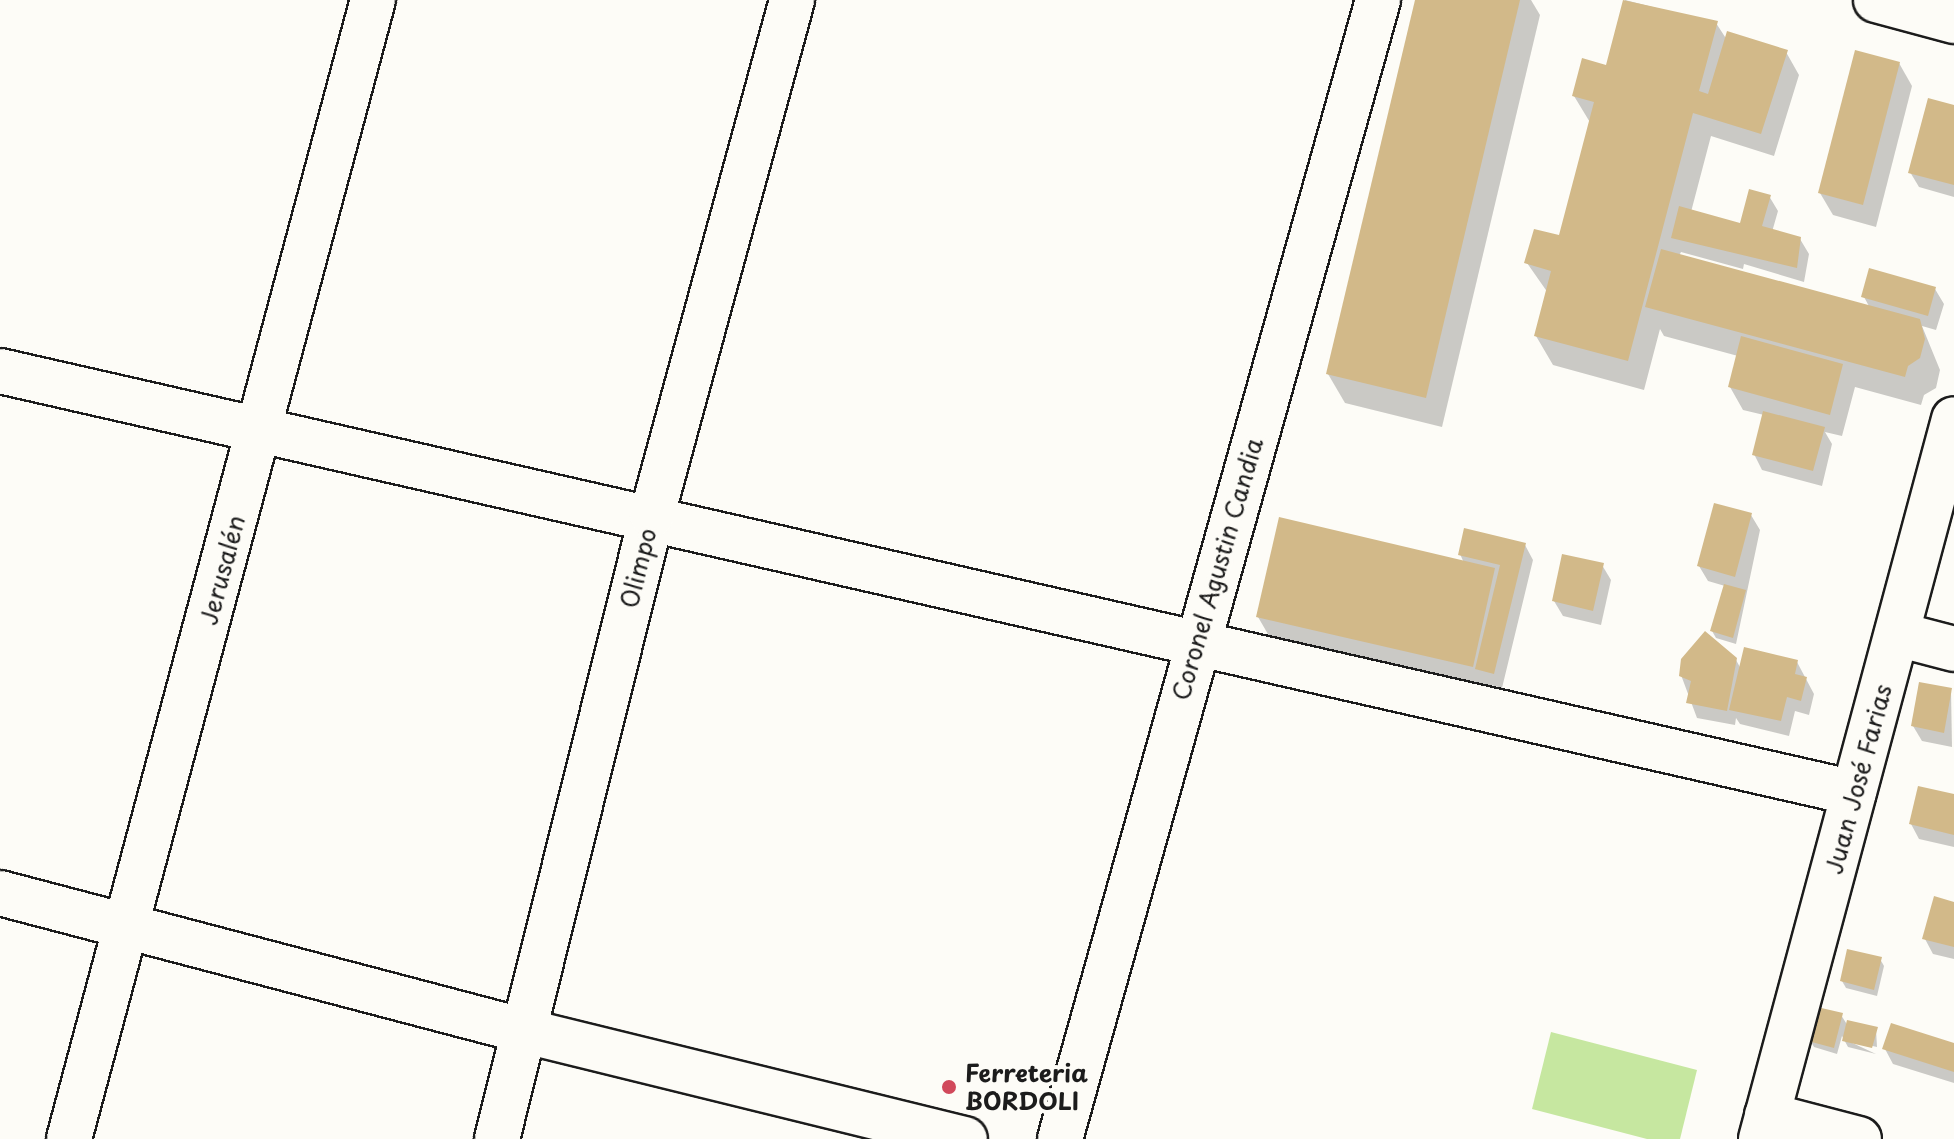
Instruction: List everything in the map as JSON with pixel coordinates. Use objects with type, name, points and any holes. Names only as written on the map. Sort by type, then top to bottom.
[{"type":"street","name":"Jerusalén","points":[[69,1139],[373,0]]},
{"type":"street","name":"Olimpo","points":[[497,1139],[521,1030],[652,515],[792,0]]},
{"type":"street","name":"Coronel Agustin Candia","points":[[1060,1139],[1378,0]]},
{"type":"street","points":[[1876,0],[1954,21]]},
{"type":"street","points":[[0,371],[652,515],[1854,793]]},
{"type":"street","name":"Juan José Farias","points":[[1764,1127],[1954,419]]},
{"type":"street","points":[[1897,634],[1954,649]]},
{"type":"street","points":[[0,893],[521,1030],[965,1139]]},
{"type":"street","points":[[1764,1127],[1859,1139]]},
{"type":"green space","points":[[1551,1032],[1697,1070],[1680,1139],[1647,1139],[1532,1109]]},
{"type":"building","points":[[1415,0],[1520,0],[1426,398],[1326,374]]},
{"type":"building","points":[[1623,0],[1718,21],[1699,91],[1708,94],[1727,31],[1788,50],[1761,134],[1693,113],[1628,361],[1534,336],[1551,271],[1524,263],[1534,229],[1559,235],[1594,102],[1572,96],[1582,58],[1606,65]]},
{"type":"building","points":[[1855,50],[1900,62],[1863,205],[1818,193]]},
{"type":"building","points":[[1928,98],[1954,105],[1954,185],[1908,173]]},
{"type":"building","points":[[1749,189],[1771,195],[1762,226],[1801,237],[1797,268],[1671,238],[1679,206],[1740,223]]},
{"type":"building","points":[[1661,249],[1920,319],[1925,339],[1920,358],[1908,366],[1905,377],[1645,307]]},
{"type":"building","points":[[1869,268],[1936,287],[1928,316],[1861,297]]},
{"type":"building","points":[[1741,336],[1843,364],[1830,415],[1728,387]]},
{"type":"building","points":[[1763,411],[1825,427],[1813,471],[1752,455]]},
{"type":"building","points":[[1714,503],[1752,513],[1735,577],[1697,566]]},
{"type":"building","points":[[1279,517],[1495,568],[1473,667],[1256,617]]},
{"type":"building","points":[[1464,528],[1526,543],[1494,674],[1475,669],[1500,565],[1458,555]]},
{"type":"building","points":[[1562,554],[1604,563],[1593,611],[1552,601]]},
{"type":"building","points":[[1724,584],[1746,590],[1733,638],[1710,631]]},
{"type":"building","points":[[1705,631],[1737,658],[1727,711],[1686,703],[1691,681],[1679,676],[1681,659]]},
{"type":"building","points":[[1744,647],[1798,660],[1795,674],[1807,677],[1801,701],[1787,697],[1781,721],[1729,710]]},
{"type":"building","points":[[1919,682],[1952,688],[1944,733],[1911,726]]},
{"type":"building","points":[[1918,786],[1954,794],[1954,835],[1909,824]]},
{"type":"building","points":[[1934,896],[1954,902],[1954,947],[1922,939]]},
{"type":"building","points":[[1847,949],[1882,957],[1874,990],[1840,981]]},
{"type":"building","points":[[1817,1007],[1843,1013],[1834,1048],[1808,1041]]},
{"type":"building","points":[[1847,1020],[1878,1027],[1872,1048],[1842,1041]]},
{"type":"building","points":[[1891,1023],[1954,1043],[1954,1072],[1882,1049]]},
{"type":"place","name":"Ferreteria BORDOLI","points":[[949,1087]]}]
